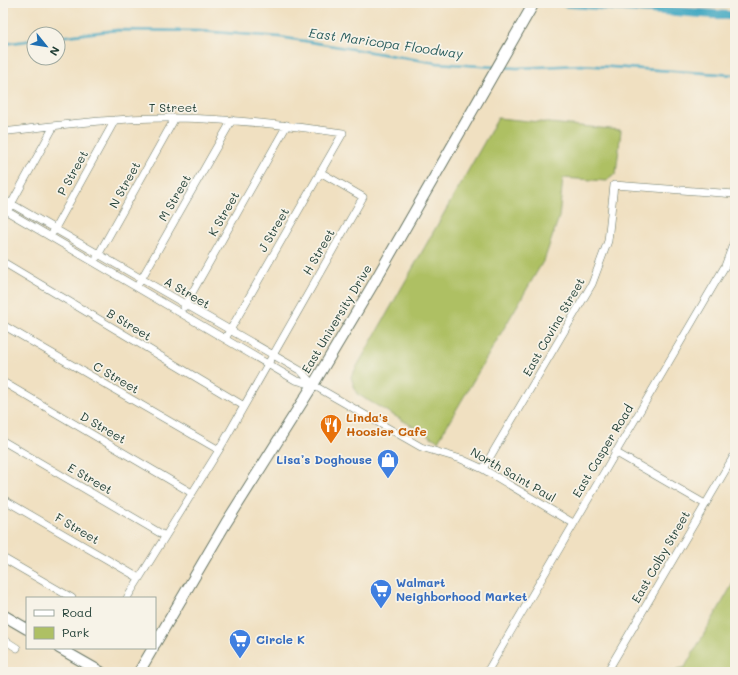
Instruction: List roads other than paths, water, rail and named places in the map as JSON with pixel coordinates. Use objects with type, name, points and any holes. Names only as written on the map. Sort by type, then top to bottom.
[{"type":"main road","name":"East University Drive","points":[[156,642],[230,516],[313,385],[372,286],[533,5]]},
{"type":"main road","points":[[3,616],[26,628]]},
{"type":"main road","points":[[61,649],[101,672]]},
{"type":"main road","points":[[139,672],[152,649]]},
{"type":"street","name":"T Street","points":[[3,132],[115,120],[175,118],[232,120],[287,125],[343,133]]},
{"type":"street","name":"N Street","points":[[94,262],[175,118]]},
{"type":"street","name":"P Street","points":[[50,237],[115,120]]},
{"type":"street","name":"M Street","points":[[136,287],[232,120]]},
{"type":"street","name":"K Street","points":[[181,313],[287,125]]},
{"type":"street","points":[[5,210],[11,204],[54,126]]},
{"type":"street","name":"J Street","points":[[225,338],[343,133]]},
{"type":"street","name":"H Street","points":[[270,360],[363,197],[320,172]]},
{"type":"street","name":"East Covina Street","points":[[483,469],[592,284],[608,241],[614,185],[735,194]]},
{"type":"street","name":"A Street","points":[[3,199],[230,330],[296,380],[313,385]]},
{"type":"street","name":"A Street","points":[[5,210],[225,338],[270,360]]},
{"type":"street","name":"East Casper Road","points":[[487,672],[725,266],[735,239]]},
{"type":"street","name":"B Street","points":[[3,262],[244,406]]},
{"type":"street","name":"C Street","points":[[3,325],[219,450]]},
{"type":"street","points":[[128,597],[219,450],[270,360]]},
{"type":"street","name":"D Street","points":[[3,382],[192,493]]},
{"type":"street","name":"North Saint Paul","points":[[313,385],[421,447],[461,458],[483,469],[573,523]]},
{"type":"street","name":"E Street","points":[[3,441],[165,536]]},
{"type":"street","points":[[615,452],[705,504]]},
{"type":"street","name":"East Colby Street","points":[[607,672],[735,454]]},
{"type":"street","name":"F Street","points":[[3,499],[139,578]]},
{"type":"street","points":[[3,558],[70,597]]},
{"type":"street","points":[[3,640],[17,648]]},
{"type":"waterway","points":[[565,3],[735,16]]},
{"type":"waterway","name":"East Maricopa Floodway","points":[[66,36],[117,30],[199,31],[280,37],[437,63],[495,67]]},
{"type":"waterway","name":"East Maricopa Floodway","points":[[3,44],[26,41]]},
{"type":"waterway","name":"East Maricopa Floodway","points":[[500,67],[517,68],[581,65],[735,75]]},
{"type":"place","name":"Linda's Hoosier Cafe","points":[[331,444]]},
{"type":"place","name":"Lisa’s Doghouse","points":[[388,480]]},
{"type":"place","name":"Walmart Neighborhood Market","points":[[381,610]]},
{"type":"place","name":"Circle K","points":[[240,660]]}]
